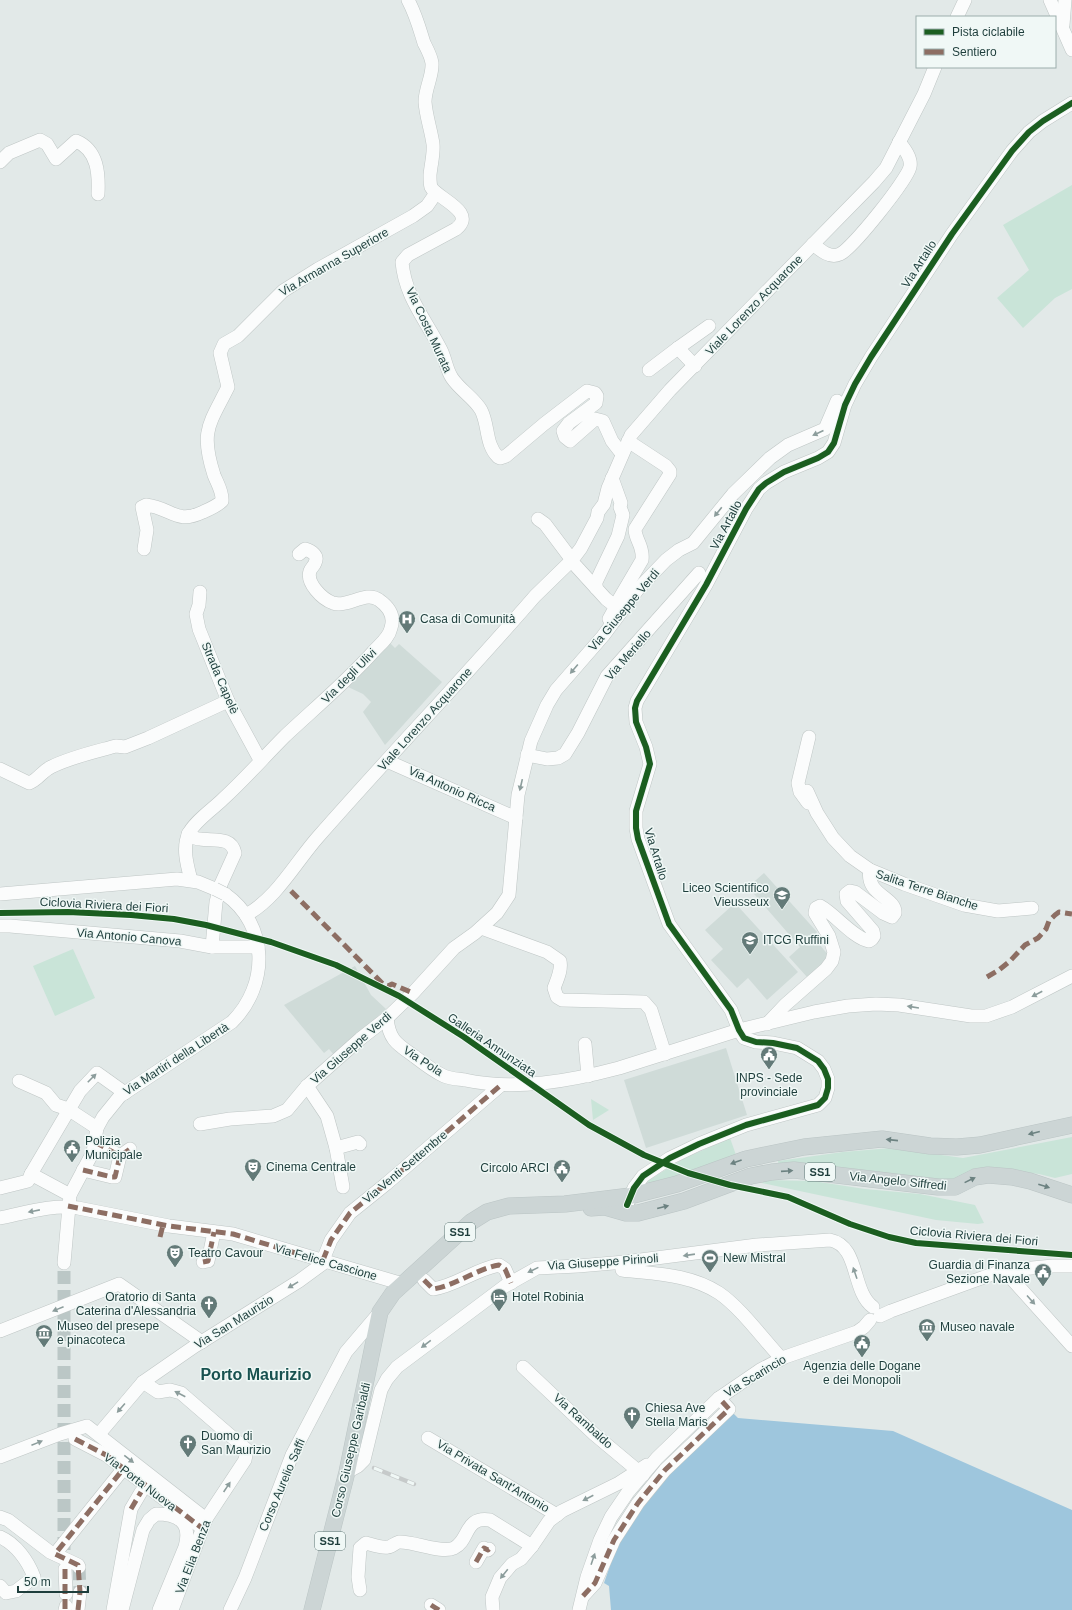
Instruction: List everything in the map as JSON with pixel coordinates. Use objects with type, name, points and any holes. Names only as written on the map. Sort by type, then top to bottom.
[{"type":"main road","name":"SS1","points":[[380,1312],[390,1296],[471,1222],[487,1212],[509,1206],[565,1204],[627,1205],[635,1199],[672,1190],[701,1175],[746,1158],[804,1147],[882,1139],[930,1146],[957,1147],[980,1145],[1072,1125]]},
{"type":"main road","name":"Via Angelo Siffredi","points":[[565,1204],[604,1208],[627,1205],[638,1212],[667,1206],[751,1176],[794,1170],[938,1187],[955,1186],[981,1176],[988,1175],[1019,1179],[1070,1194]]},
{"type":"main road","name":"Corso Giuseppe Garibaldi","points":[[312,1610],[347,1472],[380,1312]]},
{"type":"street","points":[[408,0],[418,19],[432,63],[425,101],[433,143],[430,176],[431,186],[436,194]]},
{"type":"street","points":[[957,16],[965,0]]},
{"type":"street","points":[[1050,0],[1072,50]]},
{"type":"street","points":[[1054,0],[1060,0]]},
{"type":"street","points":[[1063,31],[1065,0]]},
{"type":"street","name":"Viale Lorenzo Acquarone","points":[[246,915],[267,899],[317,838],[535,596],[574,563],[597,518],[598,512],[612,504],[612,478],[631,435],[695,366],[882,173],[924,94],[935,68]]},
{"type":"street","name":"Via Artallo","points":[[739,1030],[731,1010],[669,924],[638,839],[636,828],[636,810],[650,764],[646,747],[636,722],[635,708],[637,701],[706,585],[746,509],[759,489],[784,472],[818,458],[828,452],[834,443],[840,418],[849,394],[871,357],[952,234],[1012,151],[1029,132],[1043,121],[1072,103]]},
{"type":"street","points":[[0,162],[9,153],[40,140],[47,144],[56,159],[76,141],[87,148],[97,165],[99,173],[98,194]]},
{"type":"street","name":"Viale Lorenzo Acquarone","points":[[813,244],[832,256],[840,254],[848,248],[877,215],[904,179],[910,167],[910,161],[906,151],[899,142]]},
{"type":"street","name":"Via Costa Murata","points":[[436,194],[453,204],[461,214],[462,220],[460,225],[408,255],[402,262],[403,274],[417,311],[443,354],[446,370],[458,387],[481,410],[488,441],[498,458],[506,456],[544,424],[588,391],[595,392],[597,396],[596,403],[569,423],[563,431],[565,437],[570,440],[595,419],[603,421],[612,441],[622,454]]},
{"type":"street","name":"Via Armanna Superiore","points":[[144,550],[147,530],[142,507],[146,505],[156,506],[175,515],[190,518],[206,511],[222,501],[206,444],[209,424],[228,387],[220,352],[224,344],[238,336],[283,291],[318,269],[413,216],[427,206],[436,194]]},
{"type":"street","name":"Viale Lorenzo Acquarone","points":[[649,370],[709,326]]},
{"type":"street","name":"Viale Lorenzo Acquarone","points":[[678,348],[695,366]]},
{"type":"street","name":"Via Giuseppe Verdi","points":[[200,1124],[230,1119],[273,1116],[289,1107],[308,1086],[360,1039],[387,1018],[413,993],[454,948],[481,928],[502,909],[509,895],[518,796],[530,741],[547,705],[556,690],[594,646],[638,589],[666,560],[693,542],[733,494],[770,458],[788,445],[825,429],[840,394],[853,373],[871,357]]},
{"type":"street","points":[[594,646],[596,638],[614,610],[642,560],[643,552],[635,533],[635,529],[670,474],[670,471],[666,466],[628,441]]},
{"type":"street","points":[[596,588],[596,582],[621,528],[612,504]]},
{"type":"street","points":[[538,518],[545,524],[574,563],[596,588],[615,606]]},
{"type":"street","name":"Via degli Ulivi","points":[[188,834],[197,823],[224,798],[260,760],[362,664],[389,635],[393,619],[389,609],[378,599],[372,597],[358,599],[346,604],[333,603],[318,593],[310,579],[310,570],[316,562],[316,556],[312,551],[305,550],[299,554]]},
{"type":"street","name":"Via Meriello","points":[[527,755],[547,759],[558,758],[565,754],[578,733],[607,676],[699,573]]},
{"type":"street","name":"Strada Capelè","points":[[200,592],[199,605],[196,614],[199,629],[228,701],[260,760]]},
{"type":"street","points":[[0,770],[29,783],[34,781],[46,770],[59,763],[116,746],[125,747],[228,701]]},
{"type":"street","name":"Salita Terre Bianche","points":[[809,737],[798,783],[805,800],[817,813]]},
{"type":"street","name":"Via Antonio Ricca","points":[[387,761],[516,818]]},
{"type":"street","name":"Salita Terre Bianche","points":[[807,791],[817,813],[833,838],[850,856],[870,870],[904,884],[964,905],[998,911],[1032,908]]},
{"type":"street","points":[[191,880],[185,848],[188,834],[199,839],[225,841],[230,843],[235,853],[221,884],[216,902],[212,947]]},
{"type":"street","name":"Salita Terre Bianche","points":[[767,1024],[804,987],[826,969],[832,961],[834,952],[829,936],[814,913],[816,908],[820,906],[826,909],[856,934],[869,941],[874,936],[873,931],[847,901],[846,894],[850,891],[855,892],[888,916],[892,917],[895,914],[896,909],[892,904],[872,886],[868,878],[870,870]]},
{"type":"street","name":"Via Martiri della Libertà","points":[[0,894],[162,880],[191,880],[220,891],[236,903],[246,915],[253,929],[258,947],[260,964],[255,988],[250,1000],[241,1013],[221,1031],[115,1100],[97,1128]]},
{"type":"street","name":"Via Antonio Canova","points":[[0,926],[180,941],[212,947],[258,947]]},
{"type":"street","points":[[481,928],[547,952],[560,961],[559,976],[554,988],[557,997],[562,1000],[644,1002],[651,1010],[665,1054]]},
{"type":"street","name":"Via Pola","points":[[387,1018],[391,1037],[396,1043],[426,1065],[445,1076],[482,1084],[501,1085],[550,1082],[588,1076],[619,1068],[739,1030],[814,1012],[876,1004],[899,1005],[971,1016],[986,1016],[1012,1007],[1072,976]]},
{"type":"street","points":[[627,1205],[643,1176],[670,1158],[698,1144],[746,1125],[818,1105],[825,1098],[828,1088],[828,1079],[827,1074],[818,1061],[797,1048],[773,1043],[756,1042],[744,1038],[739,1030]]},
{"type":"street","points":[[585,1044],[588,1076]]},
{"type":"street","points":[[0,1188],[28,1181],[68,1109],[80,1091],[97,1073],[125,1093]]},
{"type":"street","points":[[19,1081],[46,1093],[56,1105],[68,1109],[97,1128],[94,1152],[83,1170],[69,1201],[64,1263]]},
{"type":"street","name":"Via Venti Settembre","points":[[324,1261],[331,1240],[350,1213],[501,1085]]},
{"type":"street","points":[[308,1086],[327,1116],[336,1148],[343,1187]]},
{"type":"street","points":[[83,1170],[115,1177],[125,1152],[95,1142]]},
{"type":"street","points":[[336,1148],[358,1142],[360,1144]]},
{"type":"street","points":[[31,1174],[69,1201]]},
{"type":"street","name":"Via Felice Cascione","points":[[0,1218],[39,1210],[69,1201],[161,1231],[223,1231],[403,1284]]},
{"type":"street","points":[[203,1262],[208,1261],[223,1231]]},
{"type":"street","name":"Via Giuseppe Pirinoli","points":[[347,1472],[358,1466],[364,1460],[380,1390],[391,1373],[472,1309],[533,1269],[542,1267],[578,1266],[671,1257],[757,1245],[830,1240],[838,1243],[846,1250],[865,1299],[879,1313]]},
{"type":"street","name":"Via San Maurizio","points":[[98,1434],[143,1382],[202,1342],[299,1281],[324,1261]]},
{"type":"street","points":[[424,1280],[433,1289],[441,1288],[468,1276],[499,1265],[505,1268],[512,1283]]},
{"type":"street","name":"Via Scarincio","points":[[579,1610],[587,1577],[600,1540],[611,1517],[640,1473],[719,1398],[781,1358],[809,1347],[857,1332],[879,1313],[1006,1270],[1052,1266],[1072,1266]]},
{"type":"street","points":[[622,1270],[662,1274],[685,1279],[720,1294],[781,1358]]},
{"type":"street","points":[[1006,1270],[1011,1278],[1072,1346]]},
{"type":"street","points":[[0,1331],[119,1284],[202,1342]]},
{"type":"street","name":"Corso Aurelio Saffi","points":[[230,1610],[245,1578],[292,1455],[346,1352],[380,1312]]},
{"type":"street","name":"Via Rambaldo","points":[[523,1367],[594,1434],[640,1473]]},
{"type":"street","name":"Via Elia Benza","points":[[143,1382],[158,1392],[170,1390],[182,1393],[247,1450],[245,1460],[204,1524],[172,1610]]},
{"type":"street","points":[[583,1596],[595,1583],[614,1540],[638,1503],[665,1470],[729,1409],[719,1398]]},
{"type":"street","points":[[0,1457],[82,1426],[87,1426],[204,1524]]},
{"type":"street","name":"Via Privata Sant'Antonio","points":[[428,1438],[557,1515]]},
{"type":"street","name":"Via Porta Nuova","points":[[75,1439],[106,1455],[120,1474],[204,1524]]},
{"type":"street","name":"Via Scarincio","points":[[493,1610],[492,1597],[500,1578],[512,1564],[523,1556],[532,1546],[549,1521],[557,1515],[640,1473]]},
{"type":"street","points":[[55,1554],[120,1474]]},
{"type":"street","points":[[619,1483],[627,1486],[628,1492]]},
{"type":"street","points":[[113,1610],[135,1501]]},
{"type":"street","points":[[122,1610],[143,1530],[149,1520],[156,1514],[168,1514],[178,1518],[182,1523],[188,1537],[159,1610]]},
{"type":"street","points":[[0,1517],[8,1520],[50,1552],[79,1567]]},
{"type":"street","points":[[360,1590],[358,1577],[360,1548],[366,1544],[388,1547],[398,1542],[442,1549],[454,1548],[460,1543],[470,1525],[486,1519],[532,1546]]},
{"type":"street","points":[[0,1537],[8,1540],[29,1564],[34,1577],[16,1591],[3,1590]]},
{"type":"street","points":[[476,1562],[484,1548],[488,1550],[490,1549]]},
{"type":"street","points":[[78,1610],[80,1592]]},
{"type":"shaded area","points":[[389,642],[395,648],[399,644],[442,682],[385,745],[363,712],[371,702],[363,694],[346,686],[364,671]]},
{"type":"shaded area","name":"Liceo Scientifico Vieusseux","points":[[764,873],[817,932],[813,937],[830,957],[807,977],[789,957],[800,947],[748,887]]},
{"type":"shaded area","name":"ITCG Ruffini","points":[[735,903],[798,972],[767,1000],[748,978],[737,988],[711,960],[723,949],[705,930]]},
{"type":"shaded area","points":[[355,966],[371,995],[386,1009],[334,1055],[329,1049],[324,1053],[284,1005]]},
{"type":"shaded area","points":[[726,1048],[747,1115],[646,1148],[624,1080]]},
{"type":"green space","points":[[1072,185],[1072,289],[1055,298],[1023,328],[997,298],[1029,270],[1003,225]]},
{"type":"green space","points":[[73,949],[95,998],[55,1016],[33,966]]},
{"type":"green space","points":[[591,1099],[609,1110],[593,1120]]},
{"type":"green space","points":[[1072,1137],[1072,1174],[1055,1178],[1039,1174],[997,1169],[953,1181],[779,1167],[778,1161],[843,1152],[891,1148],[963,1158]]},
{"type":"green space","points":[[730,1138],[736,1155],[682,1175],[646,1184],[649,1180],[683,1159]]},
{"type":"green space","points":[[765,1180],[813,1181],[865,1189],[920,1194],[975,1205],[984,1223],[978,1224],[936,1220],[762,1183]]},
{"type":"water","points":[[733,1413],[738,1418],[893,1431],[1072,1510],[1072,1610],[611,1610],[609,1586],[604,1583],[618,1543],[655,1487]]},
{"type":"tunnel","points":[[64,1263],[64,1550]]},
{"type":"tunnel","points":[[79,1567],[80,1592]]},
{"type":"railway","points":[[374,1468],[414,1484]]},
{"type":"marked path","points":[[291,891],[383,984],[388,986],[392,984],[413,993]]},
{"type":"marked path","points":[[987,977],[1010,961],[1025,945],[1038,938],[1046,929],[1049,921],[1059,912],[1072,914]]},
{"type":"marked path","points":[[323,1260],[331,1240],[350,1213],[501,1085]]},
{"type":"marked path","points":[[95,1142],[120,1156],[130,1149]]},
{"type":"marked path","points":[[83,1170],[115,1177],[120,1156]]},
{"type":"marked path","points":[[68,1206],[169,1226],[233,1234],[325,1262]]},
{"type":"marked path","points":[[160,1237],[163,1225]]},
{"type":"marked path","points":[[203,1262],[208,1261],[214,1232]]},
{"type":"marked path","points":[[424,1280],[433,1289],[449,1285],[482,1270],[499,1265],[505,1269],[511,1283]]},
{"type":"marked path","points":[[583,1596],[595,1583],[614,1540],[638,1503],[665,1470],[729,1409],[719,1398]]},
{"type":"marked path","points":[[75,1439],[106,1455],[202,1528]]},
{"type":"marked path","points":[[78,1610],[80,1592],[78,1565],[55,1554],[124,1468]]},
{"type":"marked path","points":[[131,1509],[141,1492]]},
{"type":"marked path","points":[[476,1562],[484,1548],[489,1549]]},
{"type":"marked path","points":[[65,1569],[65,1610]]},
{"type":"marked path","points":[[431,1605],[439,1610]]},
{"type":"cycle path","points":[[627,1205],[634,1188],[643,1176],[670,1158],[699,1144],[746,1125],[818,1105],[825,1098],[828,1088],[828,1079],[824,1069],[818,1061],[797,1048],[773,1043],[756,1042],[744,1038],[731,1010],[669,924],[638,839],[636,828],[636,811],[650,764],[646,747],[636,722],[635,708],[637,701],[706,585],[746,509],[759,489],[784,472],[818,458],[828,452],[834,443],[845,405],[855,384],[871,357],[952,234],[1012,151],[1029,132],[1043,121],[1072,103]]},
{"type":"cycle path","name":"Ciclovia Riviera dei Fiori","points":[[0,913],[68,912],[174,919],[206,925],[271,942],[336,965],[399,996],[464,1037],[589,1125],[644,1155],[688,1173],[730,1185],[788,1197],[850,1224],[889,1237],[916,1243],[1072,1255]]},
{"type":"place","name":"Casa di Comunità","points":[[407,634]]},
{"type":"place","name":"Liceo Scientifico Vieusseux","points":[[782,910]]},
{"type":"place","name":"ITCG Ruffini","points":[[750,955]]},
{"type":"place","name":"INPS - Sede provinciale","points":[[769,1070]]},
{"type":"place","name":"Polizia Municipale","points":[[72,1163]]},
{"type":"place","name":"Cinema Centrale","points":[[253,1182]]},
{"type":"place","name":"Circolo ARCI","points":[[562,1183]]},
{"type":"place","name":"Teatro Cavour","points":[[175,1268]]},
{"type":"place","name":"New Mistral","points":[[710,1273]]},
{"type":"place","name":"Guardia di Finanza Sezione Navale","points":[[1043,1287]]},
{"type":"place","name":"Hotel Robinia","points":[[499,1312]]},
{"type":"place","name":"Oratorio di Santa Caterina d'Alessandria","points":[[209,1319]]},
{"type":"place","name":"Museo navale","points":[[927,1342]]},
{"type":"place","name":"Museo del presepe e pinacoteca","points":[[44,1348]]},
{"type":"place","name":"Agenzia delle Dogane e dei Monopoli","points":[[862,1358]]},
{"type":"place","name":"Chiesa Ave Stella Maris","points":[[632,1430]]},
{"type":"place","name":"Duomo di San Maurizio","points":[[188,1458]]},
{"type":"district","name":"Porto Maurizio","points":[[256,1374]]}]
